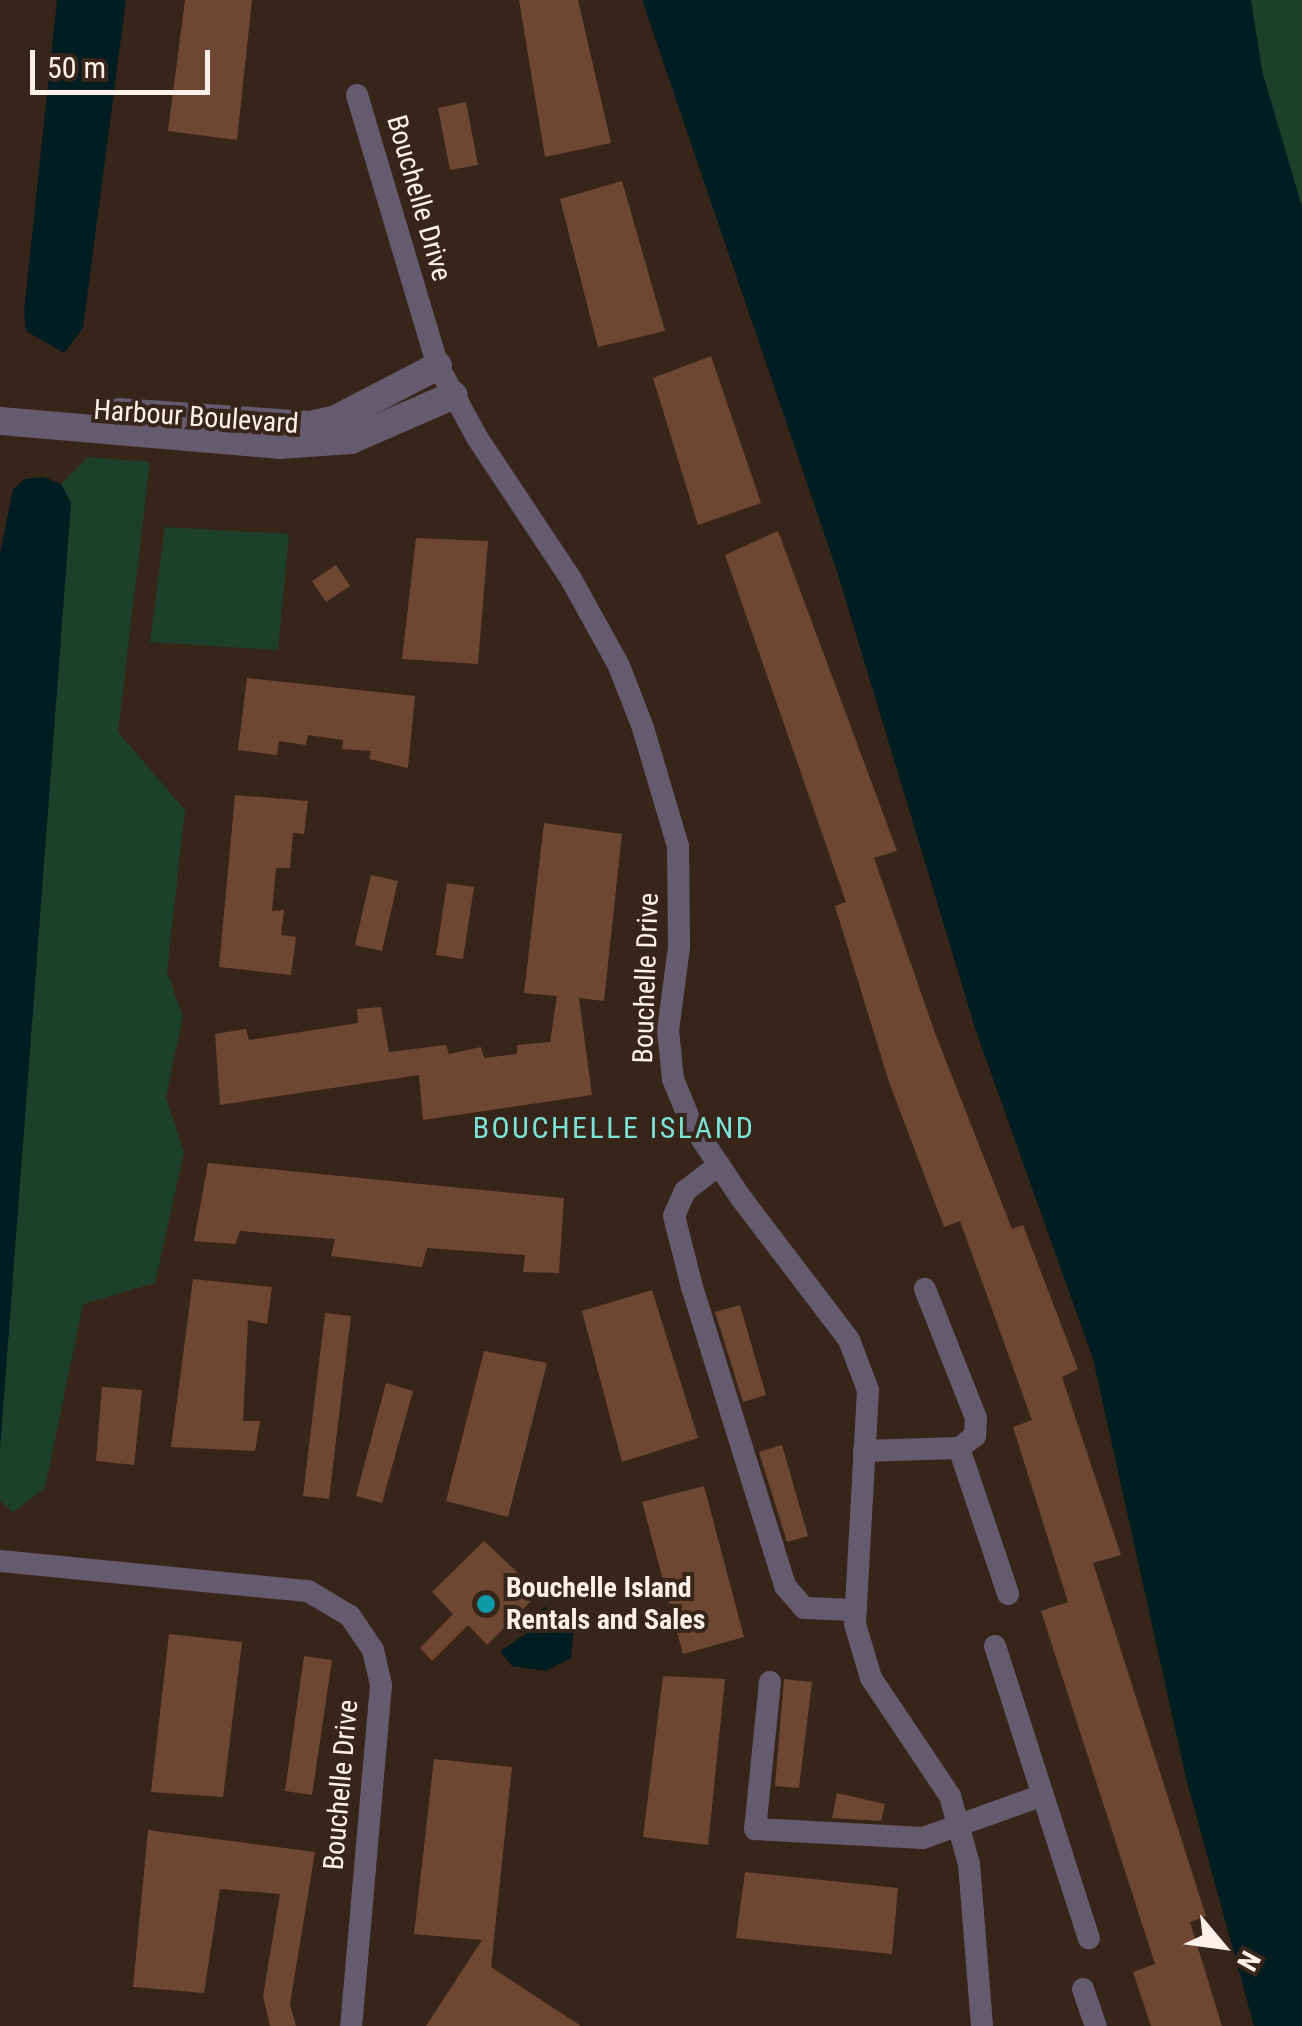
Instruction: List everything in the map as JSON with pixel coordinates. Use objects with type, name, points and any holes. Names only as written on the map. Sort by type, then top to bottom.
[{"type":"street","name":"Bouchelle Drive","points":[[358,94],[438,366],[571,580],[619,666],[643,728],[678,846],[679,947],[668,1030],[673,1079],[719,1165],[849,1340],[868,1390],[856,1610],[871,1678],[950,1796],[969,1864],[982,2026]]},
{"type":"street","name":"Harbour Boulevard","points":[[0,404],[310,425],[336,419],[438,366]]},
{"type":"street","points":[[0,420],[279,446],[351,440],[454,395]]},
{"type":"street","points":[[719,1165],[685,1191],[674,1216],[698,1306],[785,1586],[804,1608],[856,1610]]},
{"type":"street","points":[[864,1451],[959,1448],[975,1436],[976,1418],[925,1288]]},
{"type":"street","points":[[959,1448],[1008,1594]]},
{"type":"street","name":"Bouchelle Drive","points":[[0,1561],[296,1589],[350,1616],[373,1650],[381,1685],[351,2026]]},
{"type":"street","points":[[995,1646],[1089,1938]]},
{"type":"street","points":[[770,1682],[755,1829],[922,1838],[1043,1795]]},
{"type":"street","points":[[1083,1989],[1096,2026]]},
{"type":"green space","points":[[1251,0],[1302,0],[1302,207],[1262,71]]},
{"type":"green space","points":[[88,457],[150,462],[118,732],[185,810],[167,972],[183,1016],[166,1097],[184,1152],[155,1283],[83,1304],[45,1488],[13,1512],[0,1501],[0,1449],[71,503],[61,484]]},
{"type":"green space","points":[[165,527],[289,534],[278,650],[150,642]]},
{"type":"water","points":[[57,0],[126,0],[83,328],[64,353],[26,331],[24,311]]},
{"type":"water","points":[[642,0],[1251,0],[1262,71],[1302,207],[1302,2026],[1254,2026],[1186,1778],[1093,1359],[976,1031],[836,568]]},
{"type":"water","points":[[44,477],[61,484],[71,503],[0,1449],[0,554],[13,489],[25,479]]},
{"type":"water","points":[[545,1607],[557,1608],[574,1625],[571,1658],[546,1671],[512,1666],[500,1651],[526,1634],[531,1616]]},
{"type":"building","points":[[185,0],[252,0],[237,140],[168,131]]},
{"type":"building","points":[[519,0],[578,0],[611,143],[545,157]]},
{"type":"building","points":[[466,102],[478,165],[450,170],[438,108]]},
{"type":"building","points":[[622,181],[665,331],[598,347],[560,199]]},
{"type":"building","points":[[711,356],[761,503],[698,525],[653,378]]},
{"type":"building","points":[[778,531],[897,851],[874,858],[935,1033],[1012,1229],[1023,1225],[1078,1369],[1062,1377],[1121,1555],[1093,1563],[1206,1916],[1190,1922],[1222,2026],[1151,2026],[1133,1972],[1155,1964],[1041,1611],[1068,1602],[1013,1427],[1032,1420],[960,1221],[944,1227],[889,1082],[835,906],[846,902],[725,555]]},
{"type":"building","points":[[416,538],[488,541],[478,664],[402,659]]},
{"type":"building","points":[[336,565],[350,586],[326,602],[312,581]]},
{"type":"building","points":[[247,678],[415,696],[408,768],[369,759],[371,751],[342,749],[343,740],[308,735],[306,745],[279,741],[277,755],[238,750]]},
{"type":"building","points":[[235,795],[308,801],[304,834],[293,833],[290,868],[276,868],[272,911],[284,910],[281,935],[296,937],[291,975],[219,967]]},
{"type":"building","points":[[544,823],[622,834],[604,1001],[579,998],[592,1095],[423,1120],[419,1075],[220,1105],[215,1034],[246,1029],[249,1040],[358,1023],[357,1009],[381,1007],[389,1052],[446,1045],[449,1054],[481,1047],[484,1058],[517,1054],[517,1045],[550,1042],[557,996],[524,993]]},
{"type":"building","points":[[371,875],[398,881],[382,951],[355,945]]},
{"type":"building","points":[[447,883],[474,887],[463,959],[436,955]]},
{"type":"building","points":[[208,1163],[564,1198],[559,1273],[523,1272],[525,1255],[427,1248],[422,1267],[331,1256],[335,1239],[240,1231],[235,1244],[194,1241]]},
{"type":"building","points":[[193,1279],[272,1287],[267,1324],[248,1320],[243,1421],[260,1421],[255,1451],[171,1447]]},
{"type":"building","points":[[652,1290],[698,1438],[622,1462],[582,1311]]},
{"type":"building","points":[[740,1305],[766,1395],[743,1402],[715,1312]]},
{"type":"building","points":[[325,1313],[351,1316],[329,1499],[303,1496]]},
{"type":"building","points":[[484,1351],[547,1363],[508,1517],[446,1501]]},
{"type":"building","points":[[386,1383],[413,1391],[382,1503],[356,1496]]},
{"type":"building","points":[[102,1387],[142,1390],[134,1465],[96,1461]]},
{"type":"building","points":[[782,1445],[808,1536],[787,1542],[759,1452]]},
{"type":"building","points":[[704,1486],[744,1637],[683,1654],[642,1502]]},
{"type":"building","name":"Bouchelle Island Rentals and Sales","points":[[484,1541],[539,1593],[487,1645],[468,1625],[432,1661],[420,1648],[453,1614],[432,1592]]},
{"type":"building","points":[[169,1634],[242,1642],[223,1797],[151,1792]]},
{"type":"building","points":[[304,1656],[332,1660],[312,1795],[285,1791]]},
{"type":"building","points":[[663,1676],[725,1679],[708,1845],[643,1837]]},
{"type":"building","points":[[784,1679],[812,1682],[799,1788],[775,1786]]},
{"type":"building","points":[[434,1759],[512,1767],[491,1967],[581,2026],[426,2026],[482,1940],[414,1934]]},
{"type":"building","points":[[837,1793],[885,1804],[881,1821],[832,1818]]},
{"type":"building","points":[[148,1830],[315,1852],[290,2004],[296,2026],[270,2026],[263,1996],[280,1894],[220,1889],[204,1993],[133,1987]]},
{"type":"building","points":[[745,1872],[898,1888],[892,1954],[736,1938]]},
{"type":"place","name":"Bouchelle Island Rentals and Sales","points":[[486,1604]]},
{"type":"district","name":"BOUCHELLE ISLAND","points":[[614,1128]]}]
